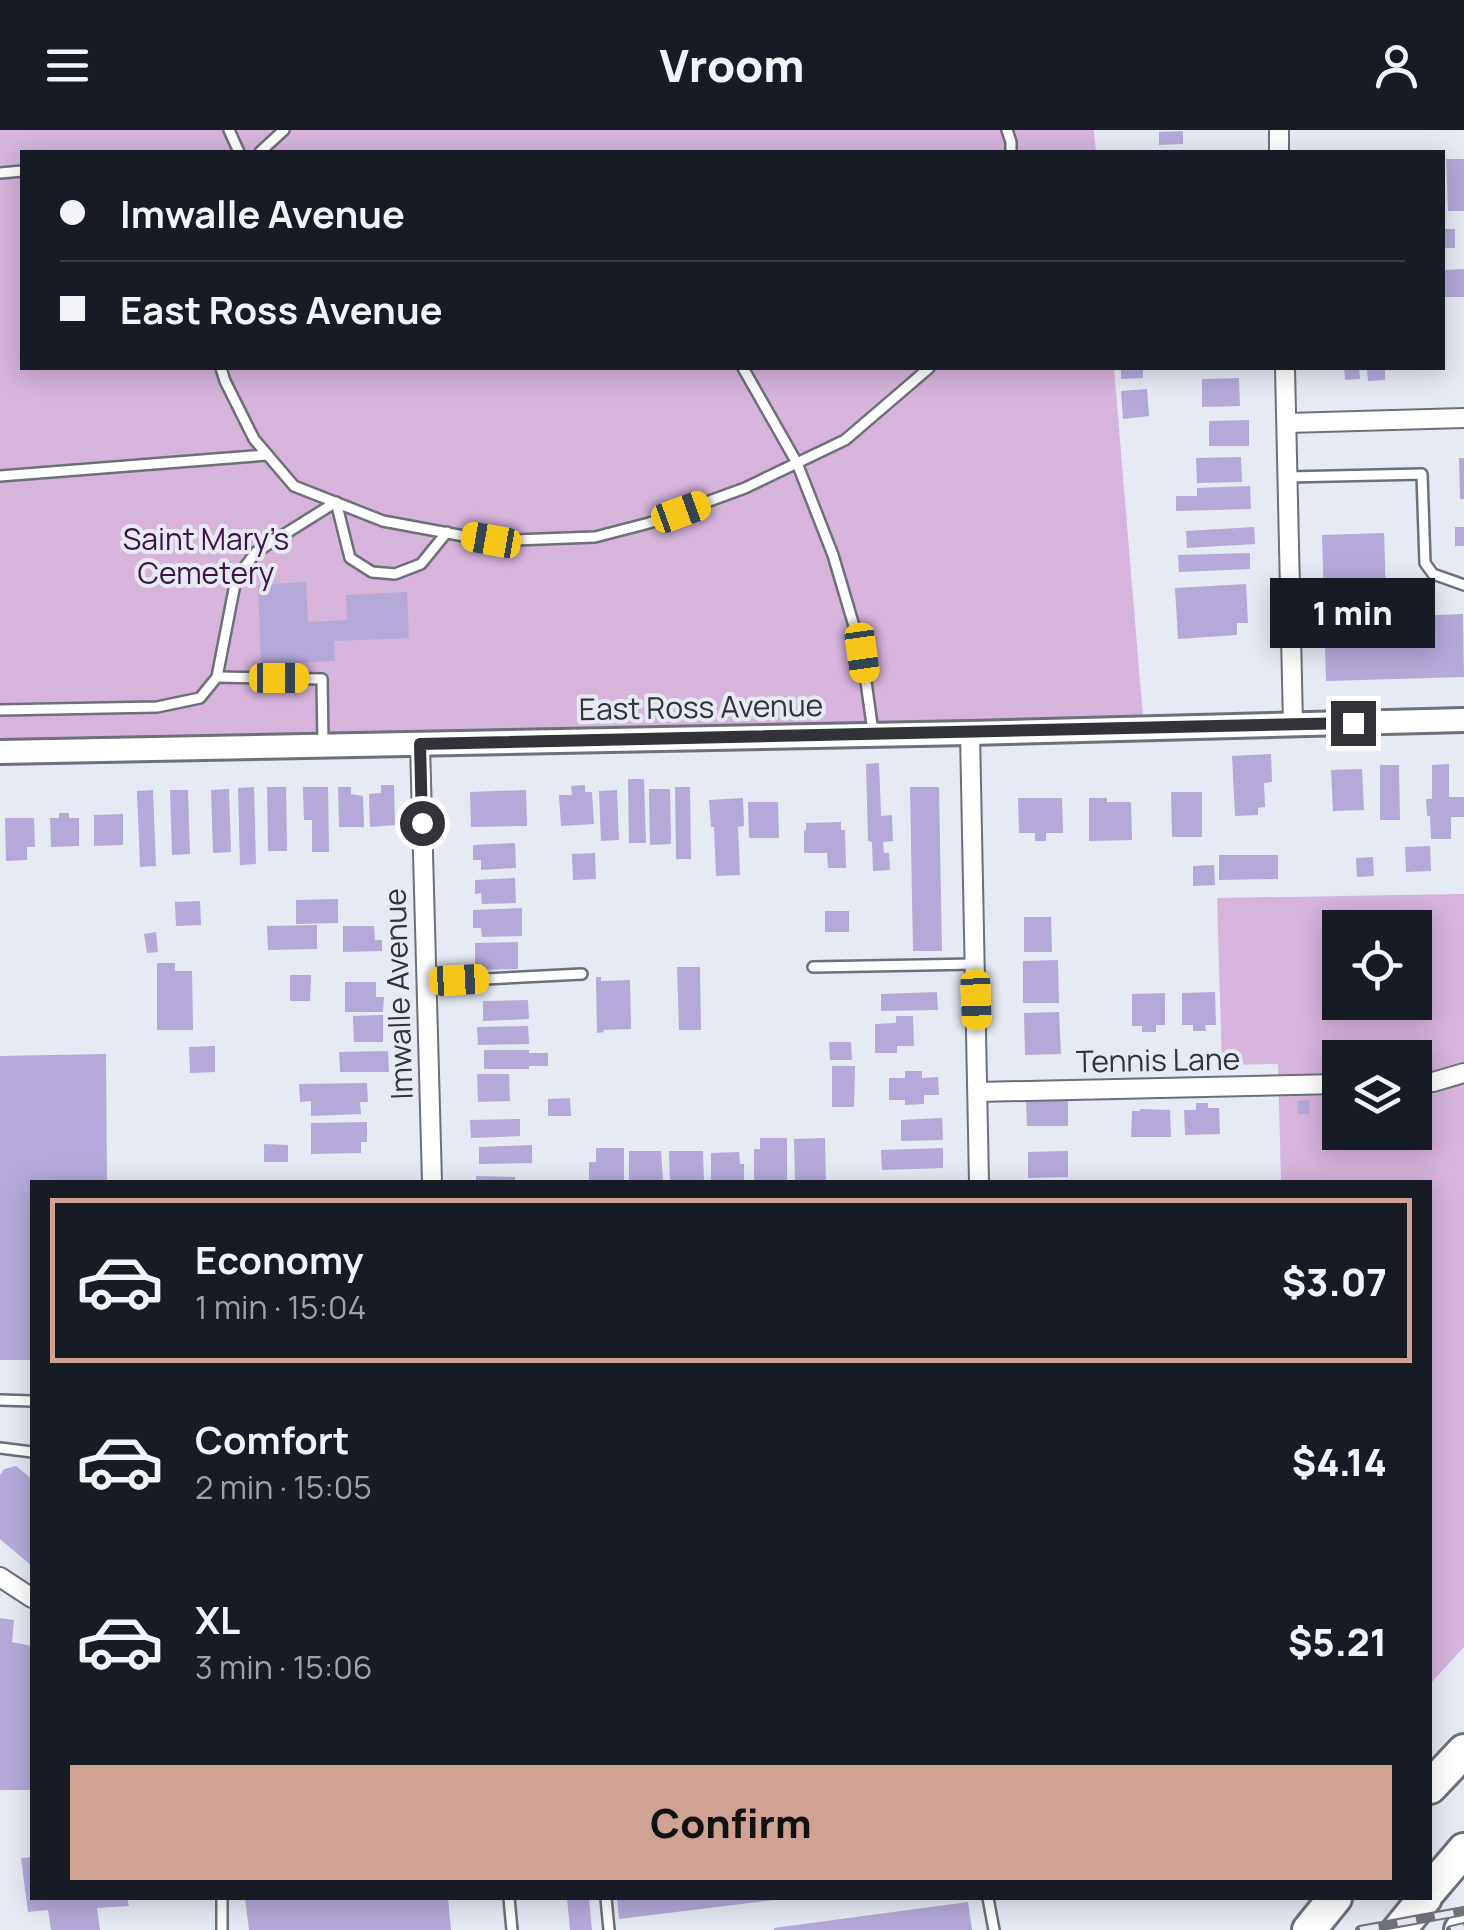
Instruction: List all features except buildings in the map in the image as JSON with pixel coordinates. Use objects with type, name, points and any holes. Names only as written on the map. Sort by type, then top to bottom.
[{"type":"highway","points":[[1432,1784],[1464,1751]]},
{"type":"highway","points":[[1432,1888],[1464,1850]]},
{"type":"highway","points":[[1309,1929],[1333,1900]]},
{"type":"highway","points":[[1399,1930],[1422,1900]]},
{"type":"street","points":[[1285,370],[1292,724]]},
{"type":"street","points":[[1286,422],[1464,418]]},
{"type":"street","name":"East Ross Avenue","points":[[0,752],[1464,720]]},
{"type":"street","points":[[970,733],[980,1180]]},
{"type":"street","name":"Imwalle Avenue","points":[[420,744],[432,1180]]},
{"type":"street","points":[[1432,1082],[1464,1073]]},
{"type":"street","name":"Tennis Lane","points":[[978,1092],[1322,1084]]},
{"type":"street","points":[[0,1577],[30,1597]]},
{"type":"lane","points":[[262,150],[284,130]]},
{"type":"lane","points":[[222,370],[254,439],[294,486],[384,521],[491,540],[595,536],[649,523],[745,488],[845,440],[927,370]]},
{"type":"lane","points":[[745,370],[797,464],[832,555],[862,653],[874,735]]},
{"type":"lane","points":[[0,476],[267,455]]},
{"type":"lane","points":[[1288,477],[1422,474],[1425,563],[1433,574],[1464,584]]},
{"type":"lane","points":[[336,502],[350,558],[372,572],[395,574],[421,564],[447,532]]},
{"type":"lane","points":[[0,710],[156,707],[200,698],[216,677],[236,580],[256,552],[336,502]]},
{"type":"lane","points":[[216,677],[322,678],[323,746]]},
{"type":"lane","points":[[813,967],[975,964]]},
{"type":"lane","points":[[426,982],[582,974]]},
{"type":"lane","points":[[0,1400],[30,1401]]},
{"type":"lane","points":[[0,1448],[30,1452]]},
{"type":"lane","points":[[222,1900],[222,1930]]},
{"type":"lane","points":[[509,1900],[512,1930]]},
{"type":"lane","points":[[606,1900],[609,1930]]},
{"type":"lane","points":[[988,1900],[994,1930]]},
{"type":"green space","name":"Saint Mary’s Cemetery","points":[[0,130],[1094,130],[1096,150],[20,150],[20,370],[1114,370],[1144,729],[0,752]]},
{"type":"green space","points":[[1464,894],[1464,1647],[1432,1682],[1432,1180],[1281,1180],[1278,1064],[1222,1065],[1217,898]]},
{"type":"railway","points":[[1360,1930],[1464,1911]]},
{"type":"railway","points":[[1451,1930],[1464,1927]]},
{"type":"route","points":[[422,823],[420,744],[1353,723]]}]
